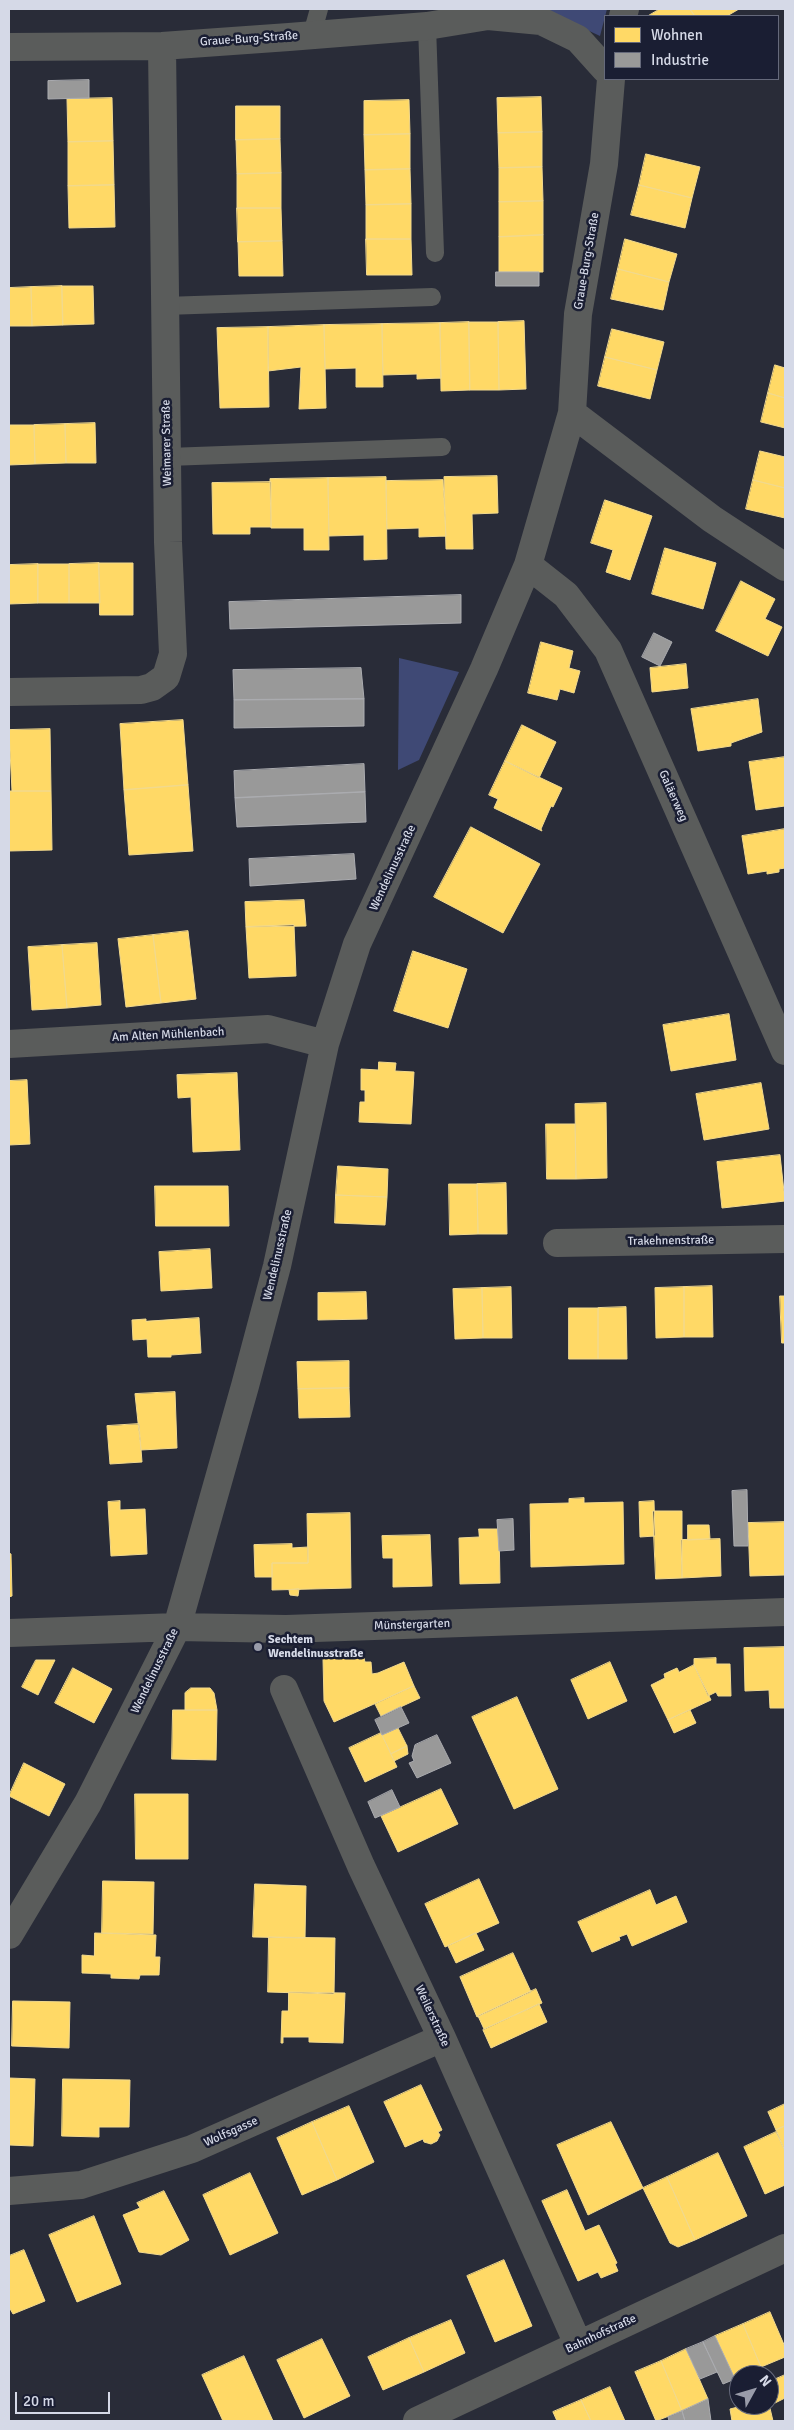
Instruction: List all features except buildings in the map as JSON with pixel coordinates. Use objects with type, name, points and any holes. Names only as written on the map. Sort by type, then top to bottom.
[{"type":"street","name":"Graue-Burg-Straße","points":[[9,47],[162,46],[315,21],[427,26],[495,12],[541,21],[578,39],[604,68]]},
{"type":"street","name":"Weimarer Straße","points":[[9,692],[141,690],[152,687],[166,678],[173,654],[168,542],[162,46]]},
{"type":"street","name":"Graue-Burg-Straße","points":[[528,565],[572,413],[578,314],[604,164],[611,80]]},
{"type":"street","points":[[572,413],[712,519],[785,567]]},
{"type":"street","name":"Wendelinusstraße","points":[[9,1935],[88,1803],[177,1627],[277,1266],[325,1044],[357,944],[484,668],[528,565]]},
{"type":"street","name":"Galäerweg","points":[[528,565],[566,595],[608,650],[785,1051]]},
{"type":"street","name":"Am Alten Mühlenbach","points":[[9,1044],[268,1029],[325,1044]]},
{"type":"street","name":"Trakehnenstraße","points":[[557,1243],[785,1239]]},
{"type":"street","name":"Münstergarten","points":[[9,1633],[177,1627],[286,1629],[785,1612]]},
{"type":"street","name":"Weilerstraße","points":[[284,1689],[361,1866],[442,2038],[578,2344]]},
{"type":"street","name":"Wolfsgasse","points":[[9,2191],[81,2184],[192,2149],[442,2038]]},
{"type":"street","name":"Bahnhofstraße","points":[[417,2421],[785,2248]]},
{"type":"lane","points":[[427,26],[435,253]]},
{"type":"lane","points":[[165,306],[432,297]]},
{"type":"lane","points":[[168,457],[442,447]]},
{"type":"shaded area","points":[[542,9],[607,9],[600,36]]},
{"type":"shaded area","points":[[399,658],[459,672],[419,760],[398,770]]},
{"type":"place","name":"Sechtem Wendelinusstraße","points":[[258,1647]]}]
